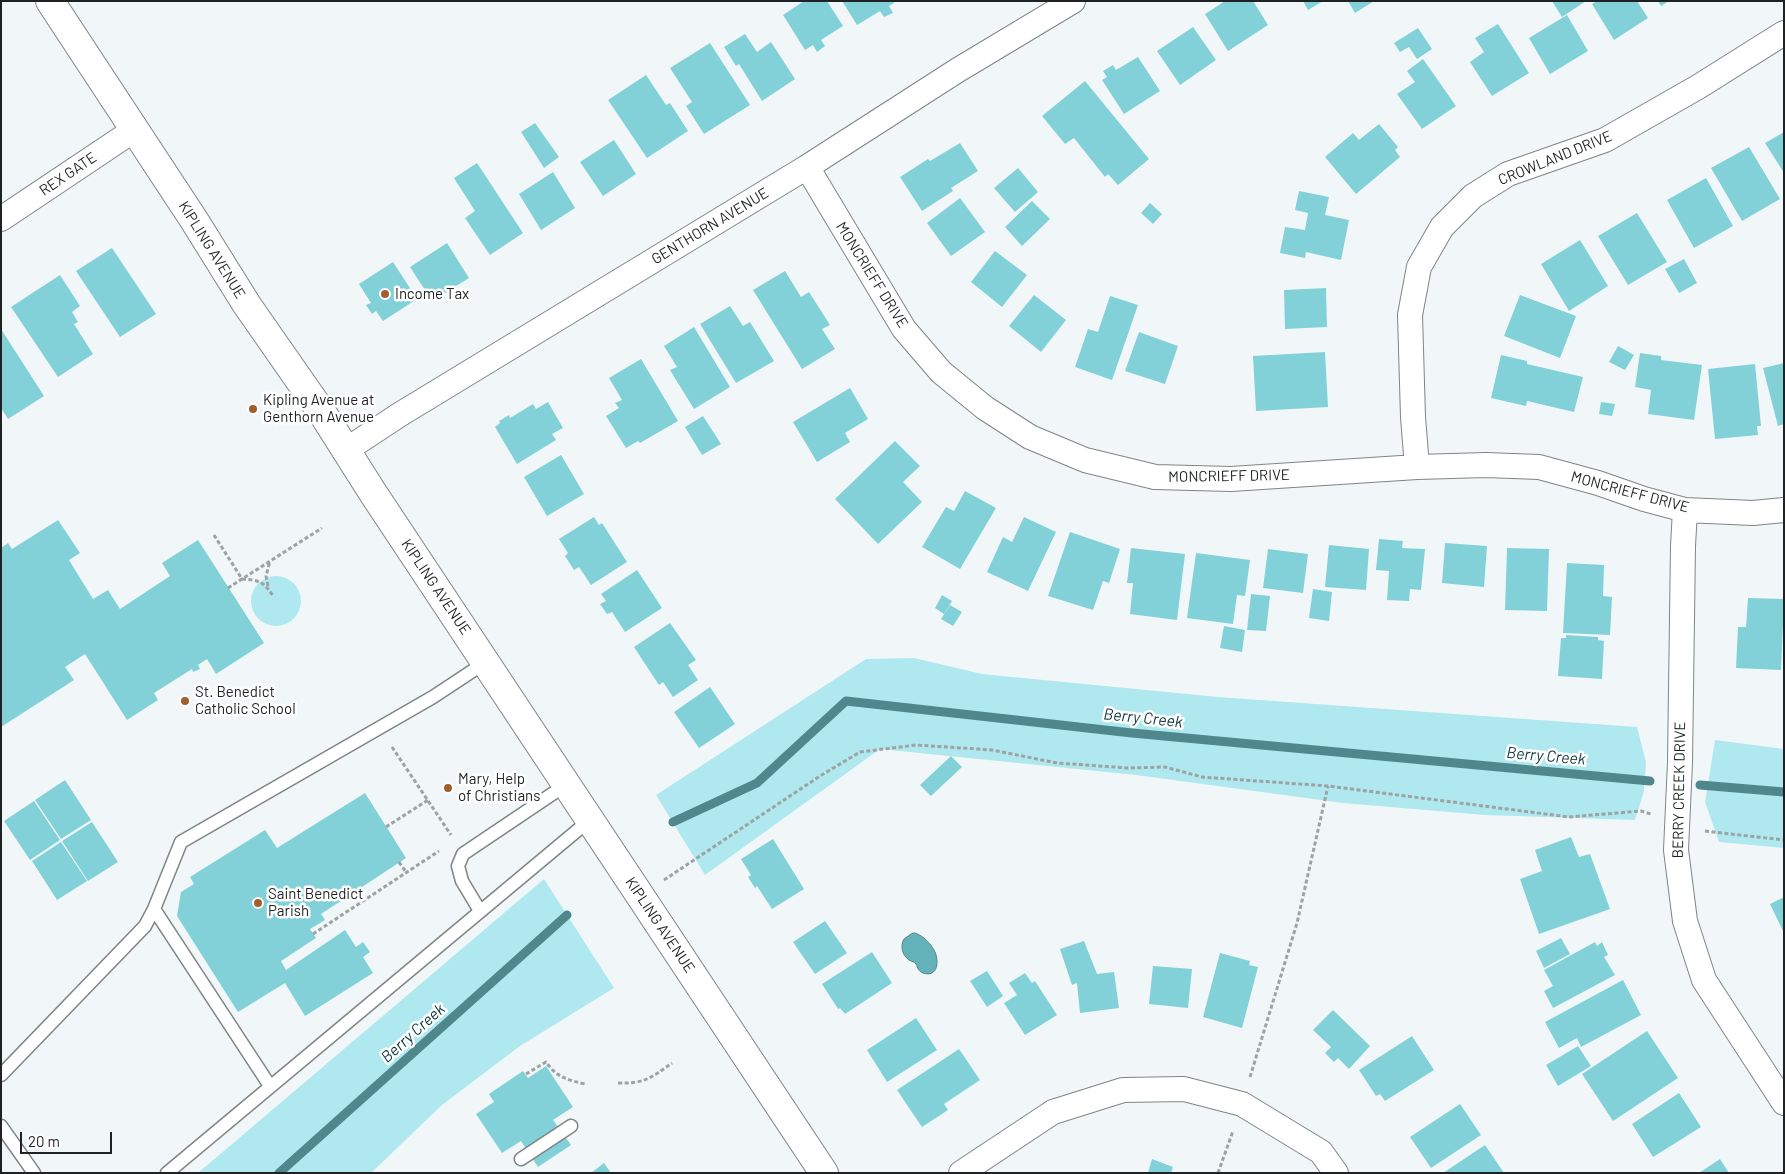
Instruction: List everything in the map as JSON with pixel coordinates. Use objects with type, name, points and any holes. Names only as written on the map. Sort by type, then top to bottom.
[{"type":"main road","name":"KIPLING AVENUE","points":[[50,1],[247,305],[323,414],[824,1173]]},
{"type":"street","name":"GENTHORN AVENUE","points":[[346,450],[399,415],[806,167],[958,70],[1073,1]]},
{"type":"street","name":"CROWLAND DRIVE","points":[[1417,467],[1413,417],[1410,315],[1419,267],[1442,227],[1473,196],[1508,174],[1605,140],[1698,87],[1784,33]]},
{"type":"street","name":"REX GATE","points":[[1,218],[134,130]]},
{"type":"street","name":"MONCRIEFF DRIVE","points":[[806,167],[904,329],[941,372],[985,408],[1030,437],[1085,460],[1154,477],[1231,479],[1417,467],[1486,465],[1539,467],[1685,510],[1753,513],[1784,510]]},
{"type":"street","name":"BERRY CREEK DRIVE","points":[[1685,510],[1680,762],[1676,850],[1684,921],[1704,980],[1784,1103]]},
{"type":"street","points":[[961,1173],[1053,1112],[1123,1090],[1184,1089],[1242,1104],[1321,1152],[1336,1173]]},
{"type":"lane","points":[[1,1075],[144,926],[154,909],[181,842],[433,696],[486,662]]},
{"type":"lane","points":[[480,911],[462,881],[458,866],[463,854],[567,784]]},
{"type":"lane","points":[[167,1173],[480,911],[594,824]]},
{"type":"lane","points":[[154,909],[270,1086]]},
{"type":"lane","points":[[1,1126],[34,1173]]},
{"type":"lane","points":[[521,1159],[571,1126]]},
{"type":"path","points":[[228,588],[322,528]]},
{"type":"path","points":[[214,535],[242,579],[257,581],[266,585],[273,596],[266,582],[270,562]]},
{"type":"path","points":[[380,727],[463,854]]},
{"type":"path","points":[[645,903],[820,776],[860,752],[916,745],[992,750],[1057,763],[1128,768],[1165,767],[1202,777],[1328,786],[1569,817],[1641,811],[1709,832],[1784,840]]},
{"type":"path","points":[[1218,1173],[1242,1104],[1297,923],[1328,786]]},
{"type":"path","points":[[386,827],[428,800]]},
{"type":"path","points":[[313,934],[454,841]]},
{"type":"path","points":[[399,862],[406,872]]},
{"type":"path","points":[[526,1074],[546,1062],[552,1071],[566,1080],[585,1084]]},
{"type":"path","points":[[618,1083],[633,1084],[646,1080],[672,1063]]},
{"type":"shaded area","points":[[271,576],[281,576],[294,583],[301,596],[301,606],[294,619],[281,626],[271,626],[262,622],[255,615],[251,606],[251,596],[255,587],[262,580]]},
{"type":"shaded area","points":[[914,658],[982,674],[1218,697],[1637,727],[1646,762],[1644,791],[1635,820],[1485,815],[1343,803],[1136,775],[880,749],[705,875],[656,795],[866,659]]},
{"type":"shaded area","points":[[1715,740],[1784,749],[1784,848],[1719,842],[1705,802]]},
{"type":"shaded area","points":[[544,879],[614,988],[520,1046],[442,1105],[371,1173],[198,1173]]},
{"type":"shaded area","points":[[915,933],[927,941],[935,952],[937,964],[932,973],[928,974],[920,971],[915,963],[909,960],[903,953],[902,945],[904,939]]},
{"type":"building","points":[[804,1],[827,1],[843,26],[821,40],[825,46],[817,52],[813,45],[805,50],[783,15]]},
{"type":"building","points":[[842,1],[893,1],[894,3],[889,6],[893,13],[884,17],[880,11],[857,25]]},
{"type":"building","points":[[1225,1],[1253,1],[1268,25],[1228,51],[1205,14]]},
{"type":"building","points":[[1303,1],[1323,1],[1308,10]]},
{"type":"building","points":[[1348,1],[1374,1],[1355,13]]},
{"type":"building","points":[[1552,1],[1586,1],[1562,17]]},
{"type":"building","points":[[1597,1],[1637,1],[1648,18],[1614,40],[1592,4]]},
{"type":"building","points":[[1658,1],[1669,1],[1661,6]]},
{"type":"building","points":[[1567,15],[1588,51],[1550,74],[1529,38]]},
{"type":"building","points":[[1498,24],[1529,73],[1492,96],[1470,62],[1484,52],[1475,38]]},
{"type":"building","points":[[1193,27],[1216,60],[1180,85],[1157,51]]},
{"type":"building","points":[[1418,28],[1432,49],[1417,59],[1409,47],[1400,52],[1394,43]]},
{"type":"building","points":[[745,34],[757,52],[771,42],[795,79],[762,101],[739,64],[736,66],[724,47]]},
{"type":"building","points":[[710,43],[750,105],[704,134],[686,106],[692,102],[670,68]]},
{"type":"building","points":[[1138,57],[1160,91],[1124,114],[1102,80],[1107,77],[1103,71],[1113,65],[1116,70]]},
{"type":"building","points":[[1423,59],[1456,106],[1422,129],[1397,94],[1415,82],[1407,71]]},
{"type":"building","points":[[646,75],[666,105],[670,103],[688,131],[647,158],[608,100]]},
{"type":"building","points":[[1085,81],[1149,159],[1118,185],[1108,174],[1105,177],[1074,138],[1065,144],[1042,116]]},
{"type":"building","points":[[535,123],[559,157],[544,168],[521,132]]},
{"type":"building","points":[[1379,124],[1398,147],[1395,150],[1400,157],[1356,194],[1325,157],[1353,133],[1359,140]]},
{"type":"building","points":[[1784,132],[1784,173],[1765,143]]},
{"type":"building","points":[[614,140],[636,174],[603,196],[580,162]]},
{"type":"building","points":[[960,143],[978,171],[951,188],[953,191],[922,211],[900,177],[928,159],[930,161]]},
{"type":"building","points":[[1749,147],[1780,199],[1742,221],[1711,168]]},
{"type":"building","points":[[477,163],[523,233],[490,255],[465,218],[475,211],[454,178]]},
{"type":"building","points":[[1018,168],[1038,192],[1015,212],[994,188]]},
{"type":"building","points":[[553,172],[575,208],[541,230],[519,194]]},
{"type":"building","points":[[1706,178],[1733,226],[1694,248],[1667,200]]},
{"type":"building","points":[[1299,191],[1329,197],[1325,215],[1349,220],[1341,260],[1306,252],[1305,258],[1280,253],[1285,227],[1305,230],[1308,213],[1295,210]]},
{"type":"building","points":[[960,198],[985,232],[951,256],[927,223]]},
{"type":"building","points":[[1032,201],[1050,219],[1022,246],[1005,227]]},
{"type":"building","points":[[1150,203],[1162,214],[1153,224],[1141,213]]},
{"type":"building","points":[[1637,213],[1667,262],[1628,285],[1598,236]]},
{"type":"building","points":[[1580,240],[1608,286],[1569,311],[1541,264]]},
{"type":"building","points":[[447,243],[469,278],[432,301],[410,267]]},
{"type":"building","points":[[112,248],[156,314],[120,337],[76,271]]},
{"type":"building","points":[[995,251],[1027,275],[1002,307],[971,282]]},
{"type":"building","points":[[1684,259],[1697,283],[1679,293],[1665,269]]},
{"type":"building","points":[[393,262],[417,299],[383,321],[376,311],[372,314],[366,305],[371,303],[359,284]]},
{"type":"building","points":[[785,271],[801,297],[809,292],[830,325],[822,329],[835,349],[802,369],[753,290]]},
{"type":"building","points":[[60,275],[80,306],[72,312],[78,322],[74,324],[93,354],[58,377],[11,307]]},
{"type":"building","points":[[1326,288],[1327,327],[1285,329],[1284,290]]},
{"type":"building","points":[[1034,295],[1066,320],[1041,352],[1009,326]]},
{"type":"building","points":[[1520,295],[1576,316],[1560,358],[1504,336]]},
{"type":"building","points":[[1110,296],[1138,305],[1112,380],[1075,367],[1088,329],[1098,332]]},
{"type":"building","points":[[730,306],[743,326],[750,322],[774,361],[736,383],[700,324]]},
{"type":"building","points":[[694,327],[730,387],[694,409],[670,370],[677,367],[664,346]]},
{"type":"building","points":[[1,329],[44,396],[8,419],[1,408]]},
{"type":"building","points":[[1139,332],[1178,346],[1165,384],[1125,371]]},
{"type":"building","points":[[1618,346],[1634,355],[1625,370],[1609,362]]},
{"type":"building","points":[[1325,352],[1328,407],[1256,411],[1253,356]]},
{"type":"building","points":[[1640,353],[1661,356],[1661,360],[1702,365],[1694,420],[1648,414],[1651,390],[1635,387]]},
{"type":"building","points":[[1501,355],[1527,361],[1527,364],[1583,377],[1574,412],[1527,401],[1526,406],[1491,398]]},
{"type":"building","points":[[641,359],[678,421],[640,443],[638,441],[626,448],[606,416],[619,408],[615,403],[622,400],[609,378]]},
{"type":"building","points":[[1784,363],[1784,424],[1778,426],[1763,368]]},
{"type":"building","points":[[1755,364],[1761,426],[1757,426],[1758,435],[1715,439],[1708,369]]},
{"type":"building","points":[[850,388],[868,419],[845,433],[850,442],[817,462],[793,422]]},
{"type":"building","points":[[548,402],[563,428],[552,434],[556,440],[517,464],[495,427],[500,423],[499,421],[509,415],[510,418],[533,404],[536,409]]},
{"type":"building","points":[[1601,402],[1615,404],[1612,416],[1599,414]]},
{"type":"building","points":[[703,416],[721,444],[702,455],[685,427]]},
{"type":"building","points":[[895,441],[920,466],[903,482],[922,502],[878,544],[835,499]]},
{"type":"building","points":[[561,455],[584,494],[547,516],[524,477]]},
{"type":"building","points":[[965,491],[996,508],[960,569],[922,547],[946,507],[954,511]]},
{"type":"building","points":[[594,517],[599,525],[602,523],[627,562],[591,585],[579,567],[574,570],[565,556],[568,553],[559,539]]},
{"type":"building","points":[[1024,517],[1056,532],[1028,591],[987,572],[1003,537],[1012,542]]},
{"type":"building","points":[[58,520],[80,553],[69,560],[93,599],[108,590],[120,609],[170,576],[162,563],[198,540],[264,643],[216,674],[207,659],[198,665],[200,669],[193,672],[192,669],[154,693],[158,700],[127,720],[85,654],[65,667],[74,680],[1,727],[1,548],[8,543],[12,549]]},
{"type":"building","points":[[1070,532],[1120,549],[1109,583],[1103,581],[1093,610],[1048,596]]},
{"type":"building","points":[[1379,539],[1403,541],[1402,548],[1425,549],[1421,590],[1410,589],[1409,601],[1387,600],[1389,571],[1376,570]]},
{"type":"building","points":[[1445,543],[1487,546],[1484,587],[1442,583]]},
{"type":"building","points":[[1329,545],[1369,549],[1366,590],[1325,587]]},
{"type":"building","points":[[1131,548],[1185,554],[1177,620],[1130,614],[1133,583],[1127,583]]},
{"type":"building","points":[[1507,548],[1549,549],[1547,611],[1505,610]]},
{"type":"building","points":[[1268,549],[1308,554],[1303,593],[1263,588]]},
{"type":"building","points":[[1196,553],[1250,560],[1245,596],[1237,595],[1233,624],[1187,618]]},
{"type":"building","points":[[1567,563],[1604,565],[1603,596],[1612,597],[1610,635],[1563,633]]},
{"type":"building","points":[[637,570],[662,608],[625,632],[612,612],[607,614],[600,604],[606,601],[601,594]]},
{"type":"building","points":[[1313,589],[1332,592],[1329,621],[1309,618]]},
{"type":"building","points":[[1251,594],[1270,596],[1266,631],[1247,630]]},
{"type":"building","points":[[942,595],[952,601],[944,614],[935,608]]},
{"type":"building","points":[[1748,598],[1784,599],[1781,670],[1736,668],[1738,627],[1746,627]]},
{"type":"building","points":[[950,605],[962,612],[953,626],[941,619]]},
{"type":"building","points":[[670,623],[696,660],[688,665],[698,680],[673,697],[663,682],[659,685],[634,647]]},
{"type":"building","points":[[1224,626],[1245,630],[1242,652],[1220,648]]},
{"type":"building","points":[[1566,635],[1598,637],[1598,640],[1604,641],[1602,679],[1558,676],[1561,638],[1566,638]]},
{"type":"building","points":[[710,687],[735,724],[699,748],[674,712]]},
{"type":"building","points":[[951,756],[962,767],[931,796],[920,785]]},
{"type":"building","points":[[65,780],[91,820],[61,839],[35,800]]},
{"type":"building","name":"Saint Benedict Parish","points":[[365,793],[406,858],[321,914],[325,920],[310,929],[316,938],[281,961],[286,970],[345,930],[356,947],[363,942],[370,952],[363,957],[373,973],[305,1016],[285,983],[238,1012],[177,916],[181,892],[194,884],[190,877],[265,830],[277,848]]},
{"type":"building","points":[[34,801],[60,840],[30,860],[4,821]]},
{"type":"building","points":[[92,822],[118,862],[88,881],[62,841]]},
{"type":"building","points":[[1571,837],[1579,857],[1590,854],[1610,909],[1539,934],[1520,879],[1542,871],[1535,850]]},
{"type":"building","points":[[773,839],[804,889],[772,909],[757,886],[755,888],[748,877],[751,875],[741,859]]},
{"type":"building","points":[[61,842],[87,881],[57,900],[32,861]]},
{"type":"building","points":[[1784,897],[1784,933],[1770,904]]},
{"type":"building","points":[[825,921],[847,953],[815,974],[793,942]]},
{"type":"building","points":[[1561,938],[1570,954],[1544,968],[1536,951]]},
{"type":"building","points":[[1084,941],[1097,974],[1114,972],[1119,1008],[1080,1013],[1077,983],[1072,985],[1060,949]]},
{"type":"building","points":[[1595,942],[1597,946],[1602,942],[1608,955],[1604,957],[1615,975],[1553,1008],[1544,991],[1553,986],[1544,970]]},
{"type":"building","points":[[872,952],[892,983],[845,1014],[840,1008],[838,1009],[822,984]]},
{"type":"building","points":[[1220,953],[1250,961],[1249,965],[1258,967],[1242,1028],[1203,1017]]},
{"type":"building","points":[[1153,966],[1192,969],[1188,1008],[1149,1004]]},
{"type":"building","points":[[987,971],[1003,996],[987,1007],[970,981]]},
{"type":"building","points":[[1025,973],[1032,983],[1035,981],[1057,1015],[1025,1035],[1004,1003],[1017,995],[1009,983]]},
{"type":"building","points":[[1623,980],[1641,1015],[1581,1047],[1577,1038],[1559,1048],[1545,1022]]},
{"type":"building","points":[[1333,1010],[1370,1046],[1349,1069],[1338,1058],[1334,1062],[1325,1053],[1331,1047],[1313,1030]]},
{"type":"building","points":[[916,1018],[937,1050],[887,1082],[867,1050]]},
{"type":"building","points":[[1647,1031],[1678,1078],[1613,1121],[1582,1074]]},
{"type":"building","points":[[1412,1036],[1434,1070],[1385,1101],[1380,1094],[1376,1096],[1359,1070]]},
{"type":"building","points":[[1578,1046],[1591,1066],[1558,1086],[1546,1065]]},
{"type":"building","points":[[959,1049],[980,1080],[944,1104],[948,1110],[922,1127],[897,1090]]},
{"type":"building","points":[[546,1066],[573,1107],[553,1120],[571,1145],[538,1167],[521,1141],[502,1153],[476,1114],[494,1102],[489,1094],[523,1071],[528,1078]]},
{"type":"building","points":[[1679,1093],[1701,1127],[1653,1157],[1632,1124]]},
{"type":"building","points":[[1460,1104],[1481,1135],[1431,1168],[1410,1137]]},
{"type":"building","points":[[1485,1145],[1504,1173],[1443,1173]]},
{"type":"building","points":[[1152,1159],[1173,1167],[1171,1173],[1148,1173]]},
{"type":"building","points":[[1720,1159],[1729,1173],[1699,1173]]},
{"type":"building","points":[[604,1163],[611,1173],[591,1173]]},
{"type":"waterway","name":"Berry Creek","points":[[673,822],[757,783],[846,701],[1132,733],[1650,781]]},
{"type":"waterway","name":"Berry Creek","points":[[1700,785],[1784,792]]},
{"type":"waterway","name":"Berry Creek","points":[[279,1173],[567,915]]},
{"type":"place","name":"Income Tax","points":[[385,294]]},
{"type":"place","name":"Kipling Avenue at Genthorn Avenue","points":[[253,409]]},
{"type":"place","name":"St. Benedict Catholic School","points":[[185,701]]},
{"type":"place","name":"Mary, Help of Christians","points":[[448,788]]},
{"type":"place","name":"Saint Benedict Parish","points":[[258,903]]}]
